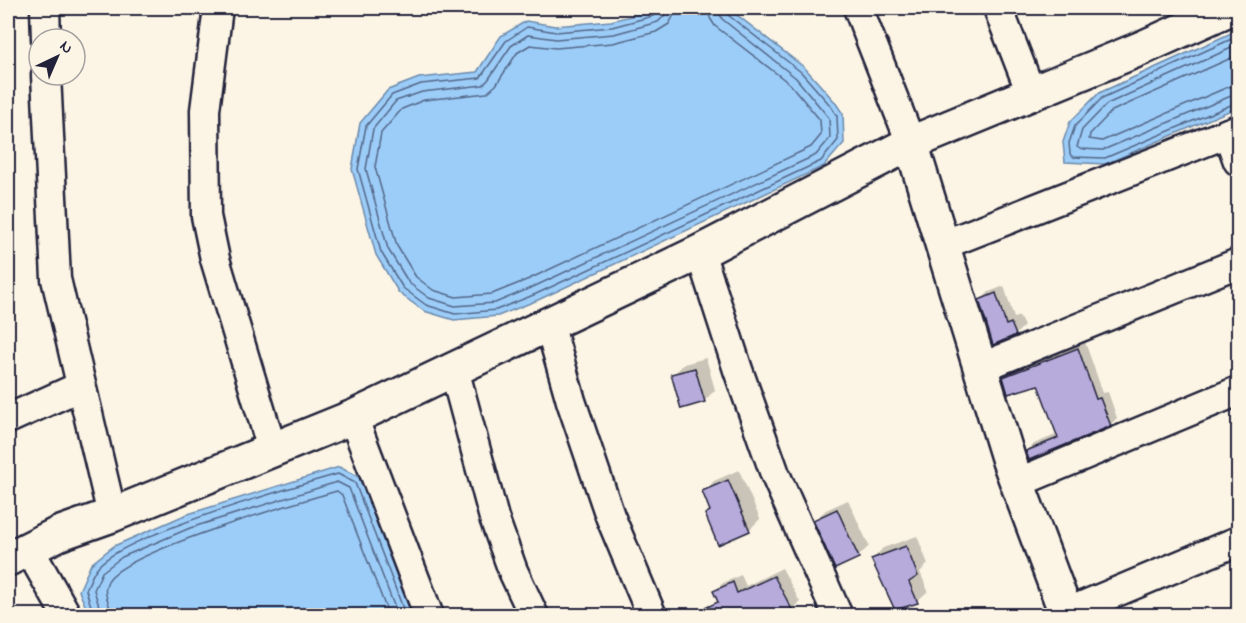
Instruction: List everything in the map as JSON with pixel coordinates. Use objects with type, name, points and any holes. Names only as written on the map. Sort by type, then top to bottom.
[{"type":"street","points":[[45,8],[46,27]]},
{"type":"street","points":[[218,8],[205,110],[206,216],[215,260],[272,449]]},
{"type":"street","points":[[858,8],[911,143],[1017,483],[1066,614],[1239,541]]},
{"type":"street","points":[[998,8],[1031,93]]},
{"type":"street","points":[[67,615],[18,554],[58,534],[112,515],[353,417],[700,252],[911,143],[1142,48],[1198,14],[1230,8]]},
{"type":"street","points":[[47,87],[56,279],[112,515]]},
{"type":"street","points":[[943,245],[1233,131],[1239,161]]},
{"type":"street","points":[[700,252],[775,474],[838,615]]},
{"type":"street","points":[[980,368],[1239,263]]},
{"type":"street","points":[[549,323],[571,401],[610,516],[651,615]]},
{"type":"street","points":[[454,369],[494,518],[513,571],[534,615]]},
{"type":"street","points":[[8,418],[81,386]]},
{"type":"street","points":[[1017,483],[1239,391]]},
{"type":"street","points":[[353,417],[429,615]]},
{"type":"water","points":[[662,8],[728,8],[805,68],[835,102],[843,114],[844,143],[824,166],[538,300],[498,316],[454,320],[424,311],[399,293],[376,255],[352,169],[360,123],[388,90],[419,78],[477,72],[501,36],[526,21],[555,26],[611,21]]},
{"type":"water","points":[[1238,30],[1238,107],[1105,164],[1065,162],[1063,142],[1070,122],[1099,93]]},
{"type":"water","points":[[339,467],[359,477],[413,615],[89,615],[79,591],[91,564],[114,546],[185,515]]},
{"type":"building","points":[[996,293],[1006,325],[1011,323],[1016,335],[993,345],[979,300]]},
{"type":"building","points":[[1078,348],[1096,399],[1100,398],[1111,426],[1029,460],[1026,451],[1058,438],[1038,385],[1008,394],[1003,377]]},
{"type":"building","points":[[695,368],[705,402],[681,409],[671,374]]},
{"type":"building","points":[[728,480],[750,531],[718,545],[705,514],[710,511],[702,491]]},
{"type":"building","points":[[837,509],[859,558],[835,569],[813,520]]},
{"type":"building","points":[[906,546],[918,576],[909,582],[918,603],[895,610],[871,559]]},
{"type":"building","points":[[774,576],[795,615],[690,615],[718,602],[713,591],[733,582],[737,593]]}]
